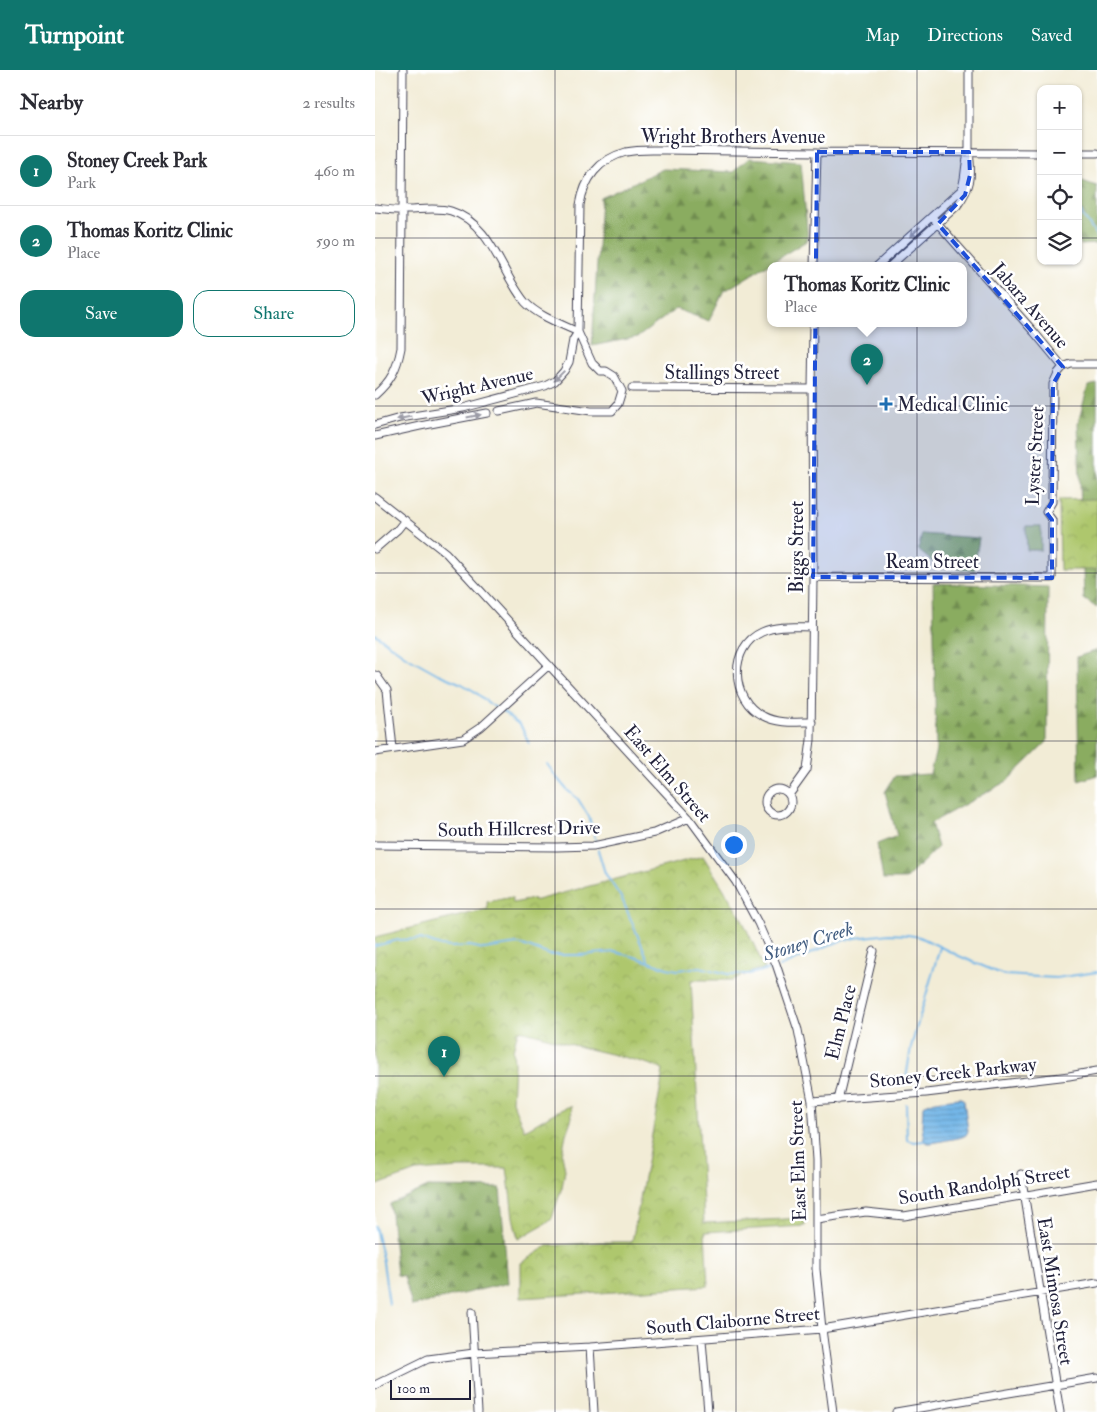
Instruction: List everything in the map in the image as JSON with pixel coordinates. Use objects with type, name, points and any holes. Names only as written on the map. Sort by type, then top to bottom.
[{"type":"street","points":[[375,395],[385,386],[397,367],[401,348],[403,70]]},
{"type":"street","points":[[895,262],[957,206],[969,185],[971,166],[969,152],[969,70]]},
{"type":"street","name":"Wright Brothers Avenue","points":[[578,332],[580,205],[582,195],[591,175],[599,166],[625,152],[641,150],[1037,153]]},
{"type":"street","points":[[814,262],[817,152]]},
{"type":"street","points":[[881,262],[961,190],[969,152]]},
{"type":"street","points":[[1082,153],[1097,153]]},
{"type":"street","points":[[375,208],[446,210],[466,218],[479,229],[489,242],[525,302],[537,311],[578,332]]},
{"type":"street","name":"Jabara Avenue","points":[[932,217],[1063,367],[1071,364],[1097,364]]},
{"type":"street","name":"Biggs Street","points":[[789,795],[807,770],[812,722],[813,327]]},
{"type":"street","name":"Wright Avenue","points":[[499,411],[536,403],[591,412],[612,411],[618,404],[622,391],[614,376],[607,371],[600,371],[592,363],[578,332]]},
{"type":"street","name":"Wright Avenue","points":[[375,425],[400,418],[463,408],[545,386],[555,381],[564,371],[569,362],[573,340],[578,332]]},
{"type":"street","name":"Lyster Street","points":[[1052,578],[1052,520],[1046,512],[1052,502],[1053,384],[1063,367]]},
{"type":"street","name":"Stallings Street","points":[[632,388],[812,389]]},
{"type":"street","name":"Wright Avenue","points":[[375,436],[487,413]]},
{"type":"street","name":"East Elm Street","points":[[375,497],[446,553],[689,818],[736,882],[758,923],[781,980],[797,1030],[812,1101],[817,1161],[815,1219],[817,1269],[822,1329],[833,1412]]},
{"type":"street","points":[[375,549],[398,529],[405,520]]},
{"type":"street","name":"Ream Street","points":[[813,577],[1052,578]]},
{"type":"street","points":[[812,627],[775,628],[761,632],[751,640],[742,652],[737,678],[741,692],[749,706],[762,716],[776,721],[812,722]]},
{"type":"street","points":[[375,752],[463,739],[481,727],[549,665]]},
{"type":"street","points":[[375,675],[387,690],[393,750]]},
{"type":"street","name":"South Hillcrest Drive","points":[[375,845],[593,846],[654,833],[689,818]]},
{"type":"street","name":"Elm Place","points":[[838,1100],[874,951]]},
{"type":"street","name":"Stoney Creek Parkway","points":[[812,1101],[926,1093],[1097,1071]]},
{"type":"street","name":"East Mimosa Street","points":[[1021,1174],[1060,1412]]},
{"type":"street","name":"South Randolph Street","points":[[815,1219],[865,1212],[904,1216],[1097,1183]]},
{"type":"street","name":"South Claiborne Street","points":[[375,1384],[428,1359],[474,1353],[703,1340],[822,1329],[1097,1284]]},
{"type":"street","points":[[471,1312],[478,1412]]},
{"type":"street","points":[[703,1340],[708,1412]]},
{"type":"street","points":[[590,1347],[595,1412]]},
{"type":"street","points":[[896,1412],[1097,1378]]},
{"type":"highlighted area","points":[[817,152],[969,152],[970,175],[965,195],[938,224],[1063,367],[1053,384],[1052,502],[1046,512],[1052,520],[1052,578],[813,577]]},
{"type":"green space","points":[[749,158],[801,162],[808,240],[772,262],[767,262],[767,265],[723,292],[709,321],[676,309],[638,337],[592,346],[601,198],[663,169],[733,172]]},
{"type":"green space","points":[[1082,181],[1097,186],[1097,244],[1082,245]]},
{"type":"green space","points":[[1097,384],[1097,608],[1084,599],[1078,423],[1088,386]]},
{"type":"green space","points":[[1097,499],[1097,570],[1060,570],[1059,500]]},
{"type":"green space","points":[[1026,526],[1041,526],[1041,550],[1027,550]]},
{"type":"green space","points":[[922,534],[979,538],[974,571],[934,563],[918,550]]},
{"type":"green space","points":[[933,583],[1048,587],[1047,742],[1007,781],[931,823],[938,847],[906,879],[883,879],[877,844],[897,836],[885,792],[895,776],[930,774],[936,750]]},
{"type":"green space","points":[[1097,650],[1097,775],[1079,781],[1077,657]]},
{"type":"green space","points":[[703,856],[740,915],[765,969],[757,970],[732,980],[691,980],[704,1223],[805,1218],[805,1226],[705,1232],[708,1286],[521,1298],[521,1263],[547,1246],[600,1242],[632,1242],[663,1069],[518,1030],[513,1050],[512,1101],[524,1130],[571,1106],[572,1117],[562,1154],[565,1170],[562,1187],[552,1218],[518,1239],[513,1217],[507,1168],[459,1168],[416,1171],[375,1186],[375,937],[488,909],[487,902],[512,897],[513,903],[533,899],[533,901]]},
{"type":"green space","points":[[428,1187],[500,1188],[508,1283],[412,1306],[404,1276],[397,1275],[390,1204]]},
{"type":"water","points":[[962,1098],[968,1131],[966,1135],[932,1143],[924,1141],[922,1126],[923,1106],[935,1101]]},
{"type":"waterway","points":[[1082,214],[1097,237]]},
{"type":"waterway","points":[[375,634],[404,655],[474,691],[498,709]]},
{"type":"waterway","points":[[502,711],[521,726],[529,743]]},
{"type":"waterway","points":[[547,764],[567,790],[578,799],[589,817],[596,841]]},
{"type":"waterway","points":[[598,850],[605,873],[622,899],[649,962]]},
{"type":"waterway","name":"Stoney Creek","points":[[779,967],[840,941],[889,934],[920,937],[1004,975],[1056,978],[1097,972]]},
{"type":"waterway","name":"Stoney Creek","points":[[375,946],[398,940],[421,939],[441,946],[470,946],[484,949],[517,944],[550,955],[615,952],[678,970],[700,967],[728,974],[749,974],[775,968]]},
{"type":"waterway","points":[[905,1085],[911,1047],[940,947]]},
{"type":"waterway","points":[[906,1104],[907,1140],[913,1142],[924,1141]]},
{"type":"waterway","points":[[375,1226],[383,1262],[389,1304]]},
{"type":"place","name":"Thomas Koritz Clinic","points":[[867,385]]},
{"type":"place","name":"Medical Clinic","points":[[886,404]]},
{"type":"place","name":"Stoney Creek Park","points":[[444,1077]]}]
